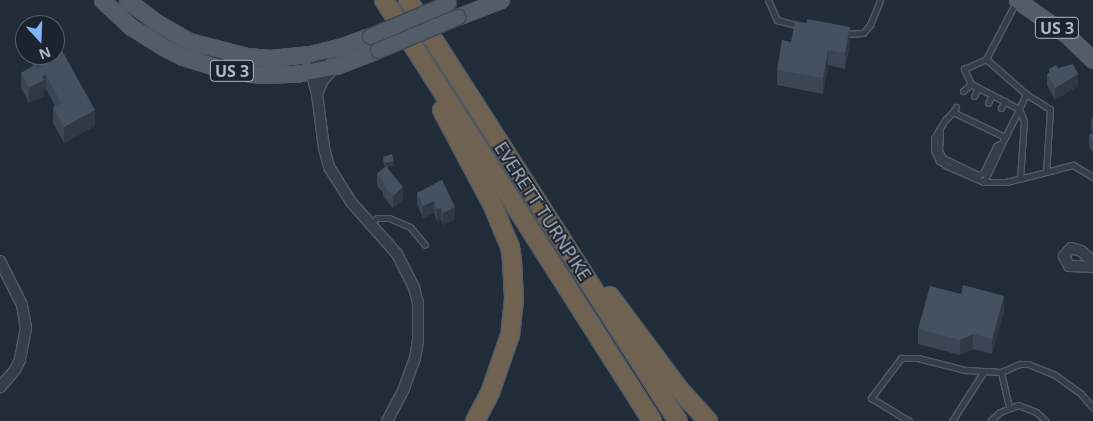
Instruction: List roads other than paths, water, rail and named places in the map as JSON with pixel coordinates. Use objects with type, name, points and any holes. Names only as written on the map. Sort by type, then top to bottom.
[{"type":"highway","name":"EVERETT TURNPIKE","points":[[408,0],[678,421]]},
{"type":"highway","name":"EVERETT TURNPIKE","points":[[387,5],[652,421]]},
{"type":"highway","points":[[387,5],[493,206],[510,246],[514,276],[510,335],[490,393],[475,421]]},
{"type":"highway","points":[[502,146],[633,328],[679,389],[708,421]]},
{"type":"main road","name":"US 3","points":[[102,0],[119,17],[146,37],[176,54],[225,70],[261,75],[313,71],[336,66],[501,0]]},
{"type":"main road","name":"US 3","points":[[127,0],[172,33],[189,41],[228,53],[270,58],[293,57],[327,50],[370,36],[452,2]]},
{"type":"main road","name":"US 3","points":[[1017,0],[1068,36],[1093,60]]},
{"type":"street","points":[[327,50],[313,71],[324,148],[329,167],[351,202],[397,254],[414,288],[418,303],[418,340],[415,358],[404,390],[387,421]]},
{"type":"street","points":[[317,94],[323,80],[336,66]]},
{"type":"street","points":[[1093,262],[1081,251],[1070,248],[1064,256],[1069,266],[1093,268]]},
{"type":"street","points":[[0,261],[22,305],[26,328],[20,360],[15,370],[0,388]]},
{"type":"lane","points":[[769,0],[777,20],[803,27]]},
{"type":"lane","points":[[1017,0],[986,59],[964,69],[971,84],[1019,109],[1024,121],[1020,179]]},
{"type":"lane","points":[[832,32],[852,35],[862,33],[870,25],[879,3]]},
{"type":"lane","points":[[986,59],[1026,94],[1050,109],[1046,172]]},
{"type":"lane","points":[[963,92],[971,84]]},
{"type":"lane","points":[[974,96],[978,88]]},
{"type":"lane","points":[[988,103],[992,94]]},
{"type":"lane","points":[[984,182],[1026,94]]},
{"type":"lane","points":[[1001,108],[1004,101]]},
{"type":"lane","points":[[956,107],[944,120],[940,131],[939,150],[943,158],[978,175],[983,173],[996,146],[1004,140]]},
{"type":"lane","points":[[953,112],[964,114],[991,127],[1004,140]]},
{"type":"lane","points":[[940,131],[934,138],[938,161],[984,182],[1006,182],[1074,165],[1093,175]]},
{"type":"lane","points":[[370,224],[377,218],[389,218],[410,227],[425,245]]},
{"type":"lane","points":[[909,421],[871,398],[901,358],[918,358],[965,370],[1001,372],[1020,364],[1028,364],[1043,369],[1068,384],[1093,408]]},
{"type":"lane","points":[[952,421],[984,371]]},
{"type":"lane","points":[[1001,372],[1009,407]]},
{"type":"lane","points":[[990,421],[1009,407],[1018,405],[1027,407],[1046,421]]}]
